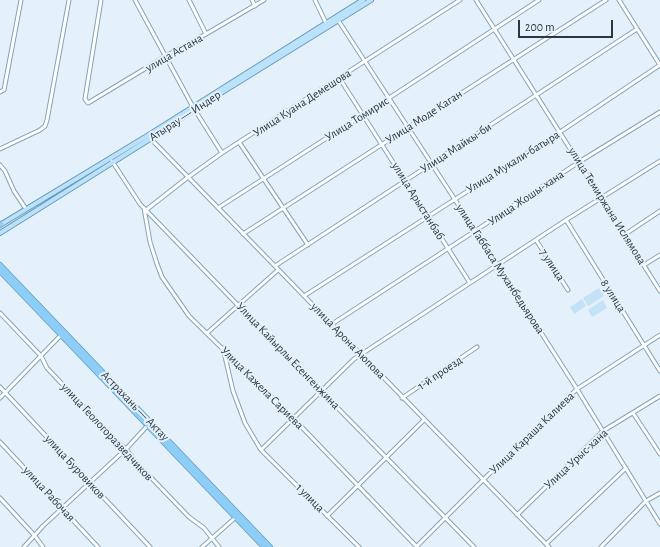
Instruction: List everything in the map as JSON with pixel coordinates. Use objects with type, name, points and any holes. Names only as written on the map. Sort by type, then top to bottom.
[{"type":"highway","name":"Астрахань — Актау","points":[[0,266],[114,388]]},
{"type":"highway","name":"Астрахань — Актау","points":[[0,271],[270,547]]},
{"type":"highway","name":"Астрахань — Актау","points":[[149,424],[264,547]]},
{"type":"main road","name":"Атырау — Индер","points":[[0,225],[110,158],[148,137],[337,18],[363,0]]},
{"type":"main road","name":"Атырау — Индер","points":[[194,108],[326,23],[370,0]]},
{"type":"main road","name":"Атырау — Индер","points":[[0,233],[113,162],[148,137]]},
{"type":"street","points":[[0,92],[4,90],[21,0]]},
{"type":"street","points":[[0,149],[40,130],[45,126],[69,0]]},
{"type":"street","name":"улица Астана","points":[[101,0],[85,99],[88,103],[264,0]]},
{"type":"street","points":[[135,0],[194,108],[222,153]]},
{"type":"street","points":[[189,0],[206,34]]},
{"type":"street","points":[[252,0],[255,6]]},
{"type":"street","points":[[315,0],[326,23]]},
{"type":"street","name":"Улица Куана Демешова","points":[[145,209],[222,153],[340,79],[460,0]]},
{"type":"street","name":"улица Темиржана Ислямова","points":[[476,0],[602,197],[624,235],[660,291]]},
{"type":"street","name":"Улица Томирис","points":[[218,208],[539,0]]},
{"type":"street","name":"Улица Моде Каган","points":[[243,234],[606,0]]},
{"type":"street","points":[[619,0],[660,65]]},
{"type":"street","name":"улица Габбаса Муханбедьярова","points":[[337,18],[498,265],[660,524]]},
{"type":"street","name":"Улица Майкы-би","points":[[275,266],[637,29]]},
{"type":"street","name":"Улица Мукали-батыра","points":[[304,296],[560,132],[660,65]]},
{"type":"street","name":"улица Арыстанбаб","points":[[340,79],[470,283]]},
{"type":"street","name":"Улица Жошы-хана","points":[[332,324],[476,231],[579,162],[660,112]]},
{"type":"street","name":"улица Арона Аюпова","points":[[148,137],[547,546]]},
{"type":"street","points":[[239,142],[308,245]]},
{"type":"street","name":"Улица Кайырлы Есенгенжина","points":[[110,158],[140,204],[474,547]]},
{"type":"street","points":[[261,450],[354,359],[566,220],[660,161]]},
{"type":"street","points":[[0,165],[5,171],[14,191],[26,209]]},
{"type":"street","name":"Улица Кажела Сариева","points":[[145,209],[150,242],[162,277],[189,316],[293,418],[417,547]]},
{"type":"street","points":[[624,235],[660,211]]},
{"type":"street","name":"8 улица","points":[[566,220],[660,371]]},
{"type":"street","name":"7 улица","points":[[536,240],[568,290]]},
{"type":"street","points":[[644,265],[660,255]]},
{"type":"street","points":[[207,333],[278,270]]},
{"type":"street","name":"улица Геологоразведчиков","points":[[0,313],[41,356],[47,368],[116,441],[126,449],[137,463],[184,512],[204,528],[219,547]]},
{"type":"street","points":[[0,398],[61,335]]},
{"type":"street","name":"Улица Караша Калиева","points":[[417,547],[483,480],[577,390],[660,335]]},
{"type":"street","name":"1-й проезд","points":[[402,398],[478,347]]},
{"type":"street","name":"1 улица","points":[[223,348],[233,390],[245,423],[261,450],[359,547]]},
{"type":"street","name":"улица Буровиков","points":[[0,387],[150,547]]},
{"type":"street","name":"Улица Урыс-хана","points":[[517,515],[603,431],[660,396]]},
{"type":"street","points":[[633,413],[660,454]]},
{"type":"street","points":[[327,516],[424,420]]},
{"type":"street","points":[[24,547],[89,482],[126,449],[149,424]]},
{"type":"street","name":"улица Рабочая","points":[[0,442],[98,547]]},
{"type":"street","points":[[547,546],[626,468]]},
{"type":"street","points":[[601,547],[646,501],[660,493]]},
{"type":"street","points":[[0,498],[43,547]]},
{"type":"street","points":[[202,547],[236,517]]},
{"type":"shaded area","points":[[599,288],[604,296],[588,306],[583,298]]},
{"type":"shaded area","points":[[582,299],[586,306],[574,314],[570,307]]},
{"type":"shaded area","points":[[603,300],[607,308],[592,317],[588,310]]}]
